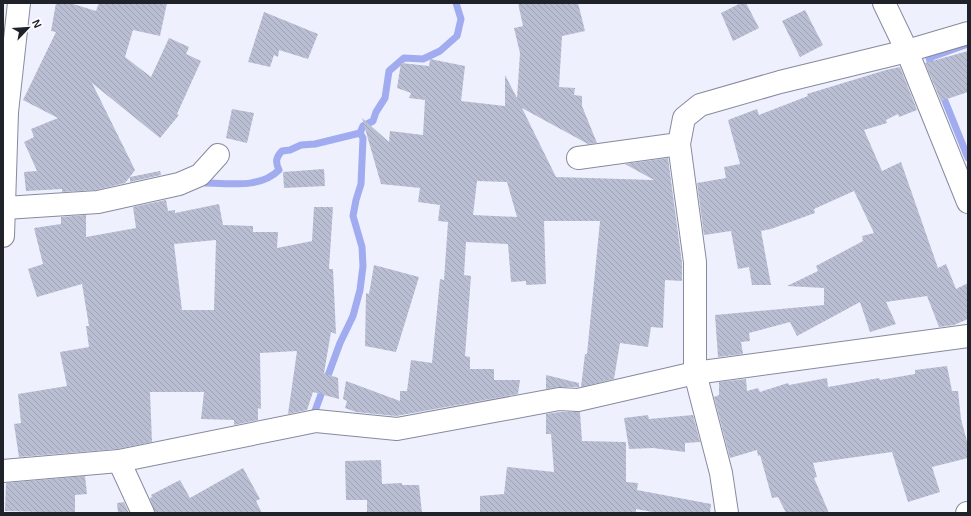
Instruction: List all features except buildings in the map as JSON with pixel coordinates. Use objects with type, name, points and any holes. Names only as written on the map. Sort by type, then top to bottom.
[{"type":"street","points":[[3,236],[7,112],[19,3]]},
{"type":"street","points":[[884,3],[907,51],[968,202]]},
{"type":"street","points":[[728,513],[721,473],[695,373],[694,262],[679,144],[684,118],[700,105],[780,82],[907,51],[968,33]]},
{"type":"street","points":[[578,158],[679,144]]},
{"type":"street","points":[[5,208],[98,202],[179,184],[200,175],[218,155]]},
{"type":"street","points":[[3,471],[119,461],[316,422],[397,429],[559,399],[578,400],[695,373],[968,336]]},
{"type":"street","points":[[119,461],[143,513]]},
{"type":"waterway","points":[[312,419],[340,343],[353,316],[360,290],[363,266],[362,247],[353,216],[361,184],[363,138],[360,133],[363,126],[373,121],[376,112],[385,98],[389,71],[404,58],[423,59],[440,51],[457,36],[461,19],[456,3]]},
{"type":"waterway","points":[[933,70],[929,58],[968,44]]},
{"type":"waterway","points":[[941,91],[968,158]]},
{"type":"waterway","points":[[205,183],[244,184],[263,180],[279,170],[277,160],[278,155],[282,151],[290,150],[301,145],[315,144],[360,133]]}]
